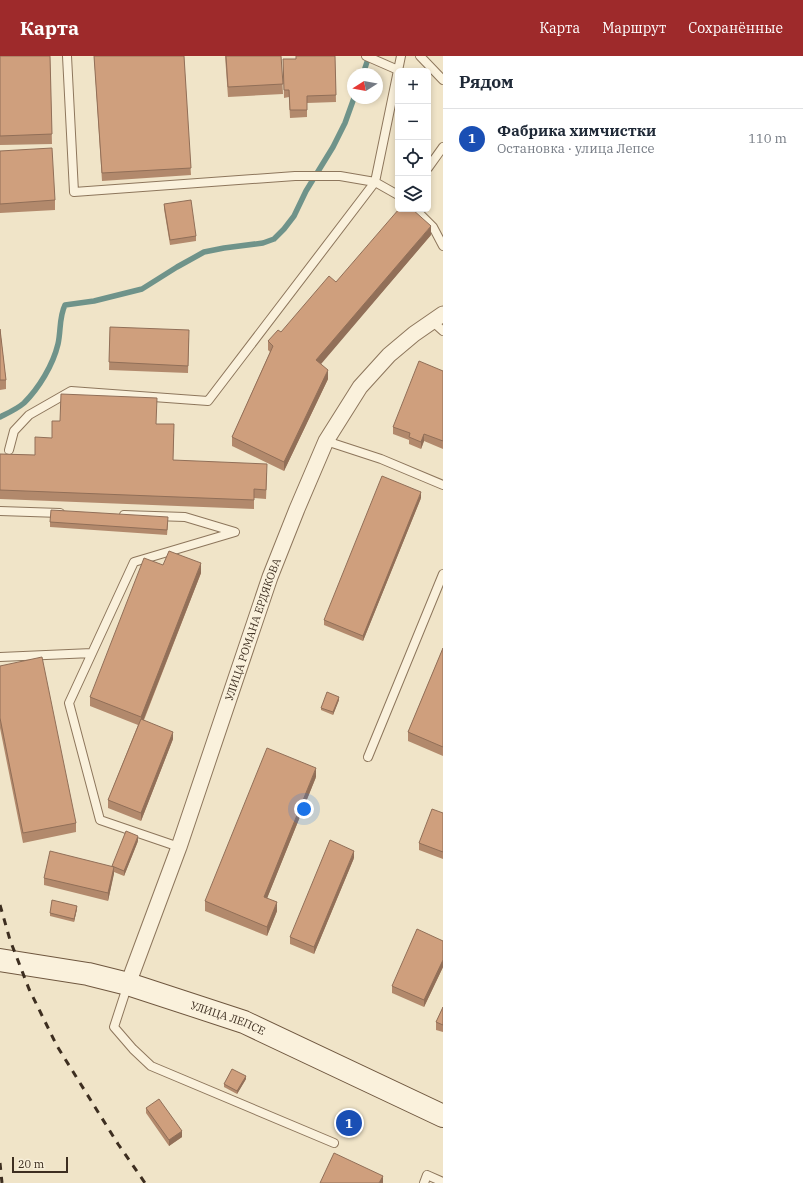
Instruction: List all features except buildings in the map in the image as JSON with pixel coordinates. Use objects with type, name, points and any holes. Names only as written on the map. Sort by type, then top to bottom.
[{"type":"main road","name":"УЛИЦА ЛЕПСЕ","points":[[0,960],[88,974],[128,984],[244,1022],[443,1116]]},
{"type":"street","name":"УЛИЦА РОМАНА ЕРДЯКОВА","points":[[128,984],[179,847],[270,577],[326,440],[360,387],[390,355],[414,334],[439,322]]},
{"type":"lane","points":[[67,56],[74,192],[295,176],[340,176],[375,182],[395,193]]},
{"type":"lane","points":[[366,56],[395,69]]},
{"type":"lane","points":[[398,68],[401,56]]},
{"type":"lane","points":[[420,56],[443,80]]},
{"type":"lane","points":[[9,450],[14,431],[29,415],[71,391],[208,401],[375,182],[395,85]]},
{"type":"lane","points":[[431,164],[443,147]]},
{"type":"lane","points":[[418,212],[433,227],[443,246]]},
{"type":"lane","points":[[326,440],[381,459],[443,485]]},
{"type":"lane","points":[[0,511],[69,513]]},
{"type":"lane","points":[[116,514],[185,517],[235,532],[134,562],[69,703],[100,820],[179,847]]},
{"type":"lane","points":[[368,757],[443,574]]},
{"type":"lane","points":[[0,657],[92,653]]},
{"type":"lane","points":[[128,984],[114,1027],[133,1049],[151,1066],[334,1143]]},
{"type":"lane","points":[[424,1183],[427,1175],[443,1182]]},
{"type":"waterway","points":[[365,68],[369,56]]},
{"type":"waterway","points":[[0,417],[24,403],[45,376],[56,352],[62,314],[65,305],[94,301],[142,289],[204,252],[263,243],[274,239],[294,216],[306,191],[333,147],[345,123],[352,104]]},
{"type":"railway","points":[[0,905],[10,940],[29,989],[57,1046],[118,1144],[145,1183]]},
{"type":"railway","points":[[0,1163],[2,1183]]},
{"type":"place","name":"Фабрика химчистки","points":[[349,1123]]}]
